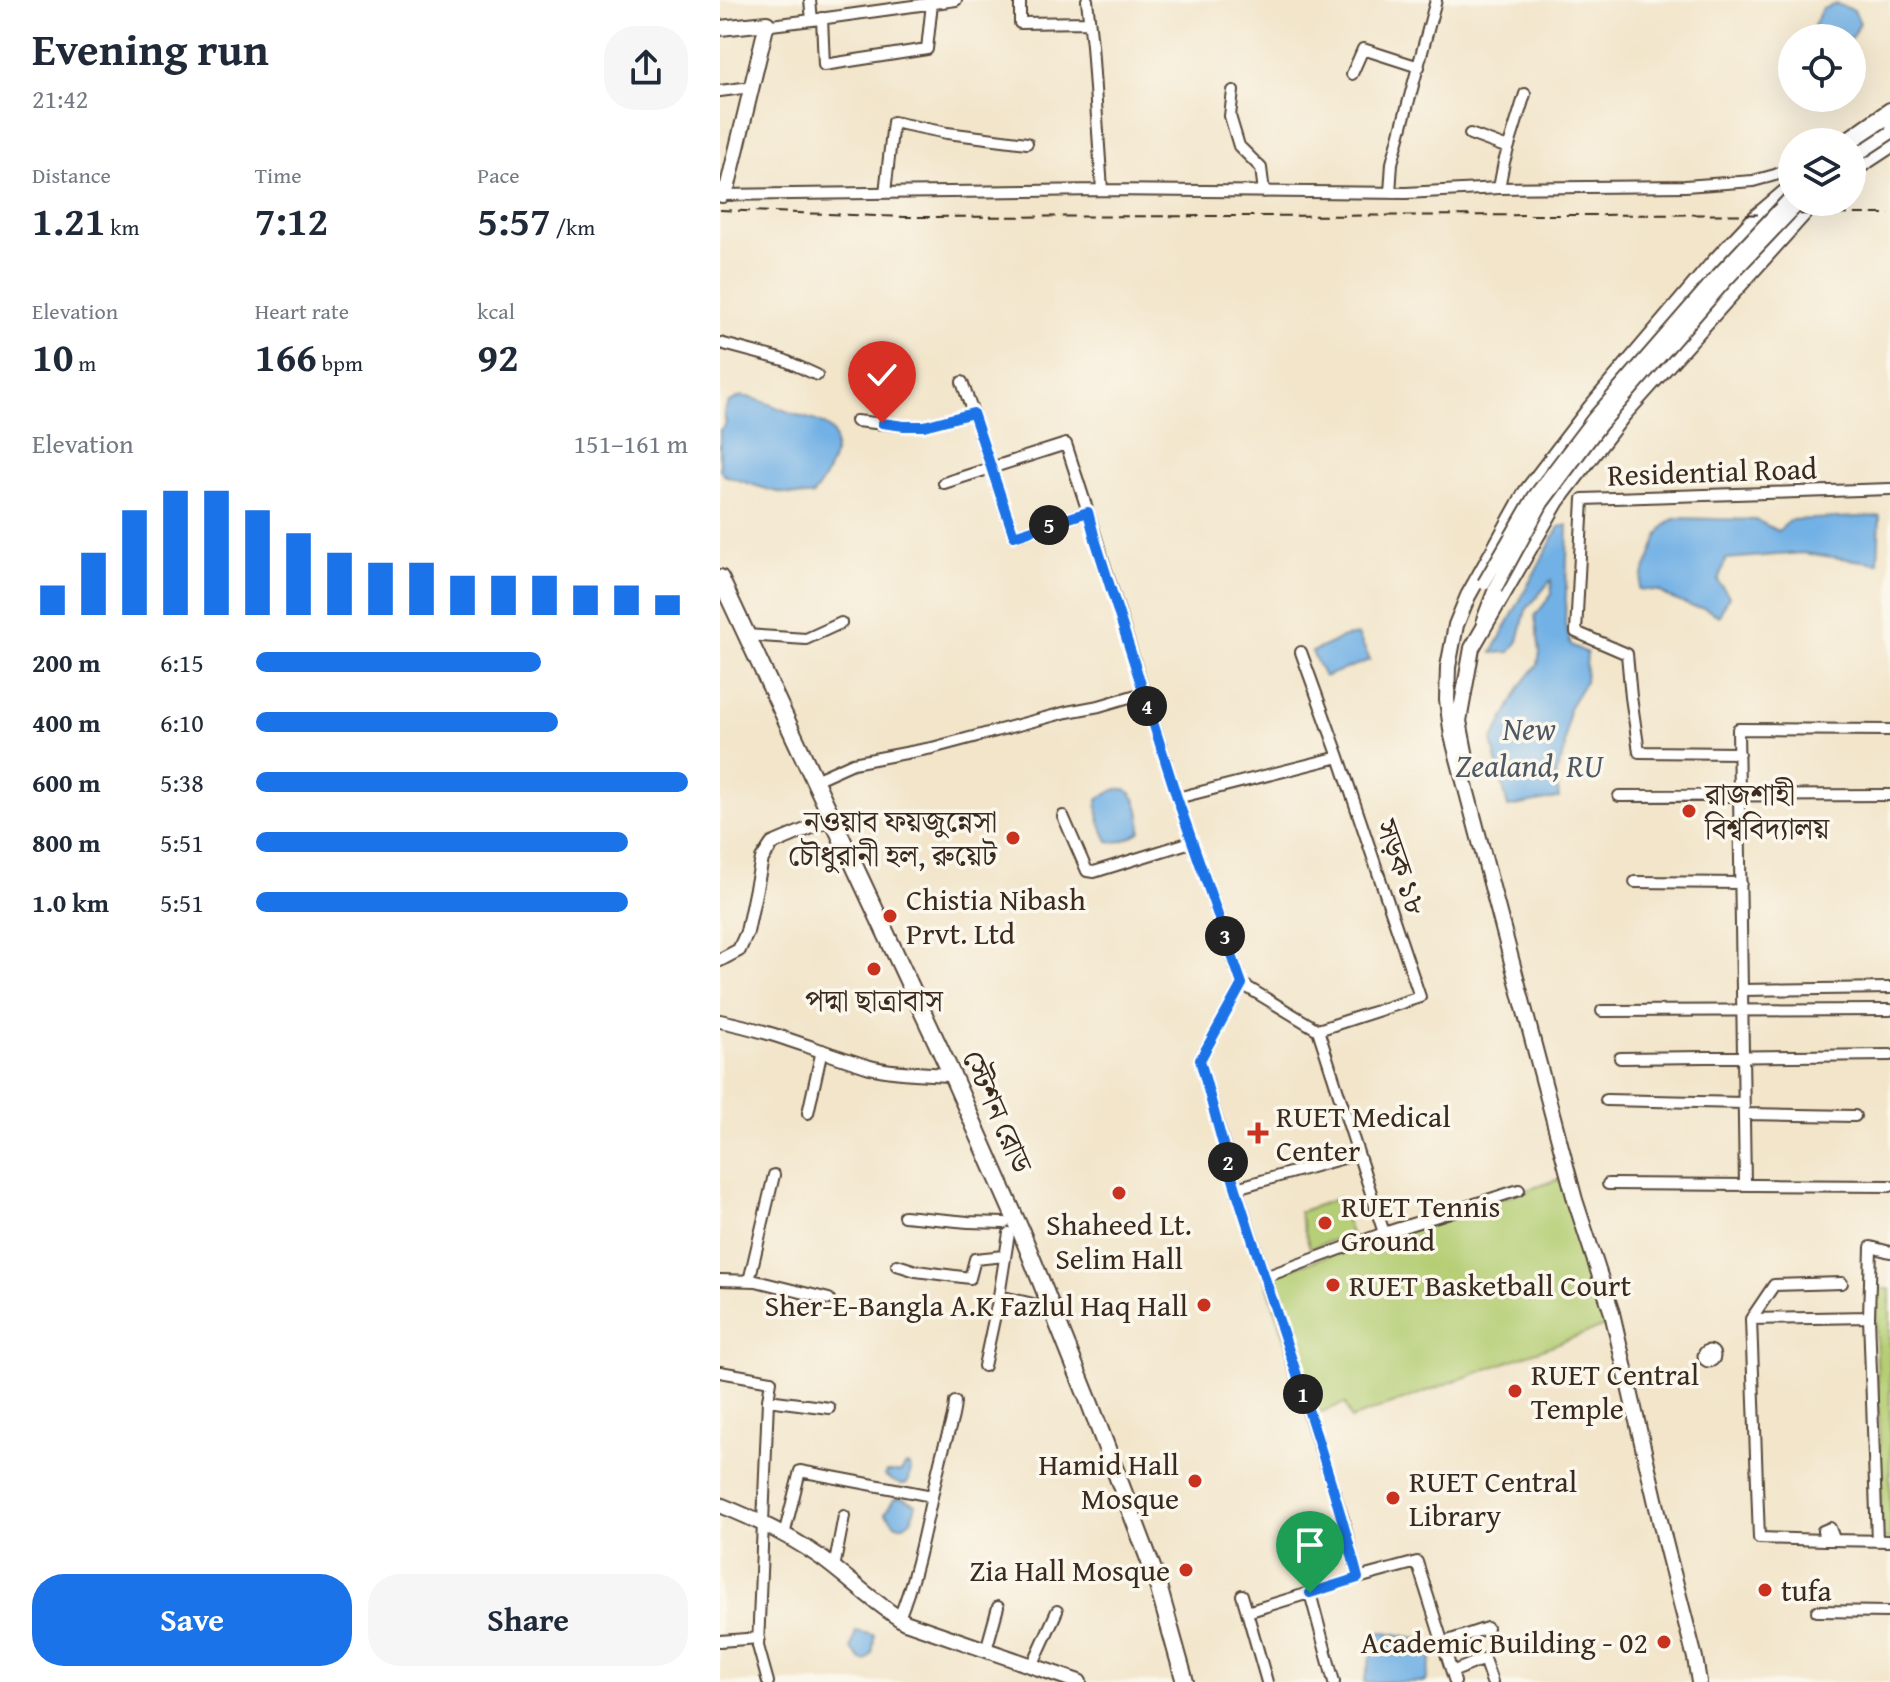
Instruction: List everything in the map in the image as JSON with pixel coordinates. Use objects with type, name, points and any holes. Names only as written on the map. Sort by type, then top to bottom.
[{"type":"main road","points":[[720,31],[764,26]]},
{"type":"main road","points":[[721,202],[721,183],[743,88],[764,26]]},
{"type":"main road","points":[[721,202],[728,185],[764,26]]},
{"type":"main road","points":[[1864,128],[1890,110]]},
{"type":"main road","points":[[1866,161],[1890,146]]},
{"type":"main road","points":[[1699,1682],[1612,1313],[1575,1200],[1452,736],[1447,700],[1448,667],[1456,625],[1468,596],[1526,492],[1591,407],[1714,262],[1778,198]]},
{"type":"main road","points":[[1707,1682],[1620,1311],[1577,1174],[1467,765],[1459,721],[1472,648],[1557,501],[1624,414],[1801,216]]},
{"type":"main road","name":"স্টেশন রোড","points":[[720,578],[815,780],[946,1075],[1042,1306],[1138,1554],[1175,1682]]},
{"type":"main road","name":"স্টেশন রোড","points":[[720,599],[1020,1229],[1155,1575],[1185,1682]]},
{"type":"main road","points":[[720,1505],[763,1522],[819,1556],[899,1618],[1079,1682]]},
{"type":"street","points":[[810,0],[817,19],[824,65],[927,49],[932,3]]},
{"type":"street","points":[[764,26],[956,0]]},
{"type":"street","points":[[1020,0],[1020,23],[1089,22]]},
{"type":"street","points":[[1087,0],[1102,190]]},
{"type":"street","points":[[1390,193],[1392,163],[1436,0]]},
{"type":"street","points":[[1352,74],[1363,49],[1419,67]]},
{"type":"street","points":[[720,91],[743,88]]},
{"type":"street","points":[[1233,91],[1230,116],[1239,146],[1261,168],[1264,192]]},
{"type":"street","points":[[1499,188],[1525,94]]},
{"type":"street","points":[[885,193],[893,122],[947,133],[1027,143]]},
{"type":"street","points":[[1866,137],[1890,122]]},
{"type":"street","points":[[1866,147],[1890,133]]},
{"type":"street","points":[[1470,134],[1508,148]]},
{"type":"street","points":[[1866,156],[1890,158]]},
{"type":"street","points":[[721,202],[885,193],[1102,190],[1390,193],[1499,188],[1685,186],[1753,181],[1778,174]]},
{"type":"street","points":[[1472,648],[1490,586],[1534,497],[1594,418],[1778,211]]},
{"type":"street","points":[[1456,625],[1490,586],[1542,503],[1601,424],[1726,280],[1787,216]]},
{"type":"street","points":[[720,343],[784,360],[817,375]]},
{"type":"street","points":[[962,382],[1014,536],[1088,512]]},
{"type":"street","points":[[856,421],[924,426],[973,413]]},
{"type":"street","points":[[944,483],[1066,444],[1191,842],[1242,984],[1318,1030],[1384,1233]]},
{"type":"street","name":"Residential Road","points":[[1739,753],[1639,752],[1627,654],[1576,632],[1583,499],[1890,489]]},
{"type":"street","points":[[746,635],[806,639],[841,623]]},
{"type":"street","name":"সড়ক ১৮","points":[[1301,652],[1420,997],[1318,1030]]},
{"type":"street","points":[[815,780],[853,763],[932,748],[1143,693]]},
{"type":"street","points":[[1745,1184],[1738,729],[1890,730]]},
{"type":"street","points":[[1177,798],[1339,757]]},
{"type":"street","points":[[1619,796],[1890,795]]},
{"type":"street","points":[[1063,816],[1087,871],[1094,872],[1191,842]]},
{"type":"street","points":[[720,960],[739,950],[747,932],[762,859],[772,844],[824,822]]},
{"type":"street","points":[[1635,882],[1741,883]]},
{"type":"street","points":[[1242,984],[1200,1060],[1236,1188],[1343,1519],[1358,1578]]},
{"type":"street","points":[[1742,990],[1890,988]]},
{"type":"street","points":[[1602,1011],[1890,1010]]},
{"type":"street","points":[[720,1021],[742,1025],[873,1068],[946,1075]]},
{"type":"street","points":[[808,1113],[822,1050]]},
{"type":"street","points":[[1620,1058],[1890,1055]]},
{"type":"street","points":[[1606,1100],[1855,1116]]},
{"type":"street","points":[[1236,1188],[1358,1154]]},
{"type":"street","points":[[749,1281],[774,1175]]},
{"type":"street","points":[[1608,1184],[1890,1186]]},
{"type":"street","points":[[1265,1277],[1384,1233],[1519,1190]]},
{"type":"street","points":[[904,1216],[1007,1228],[999,1296],[984,1366]]},
{"type":"street","points":[[1877,1541],[1869,1317],[1871,1247],[1890,1252]]},
{"type":"street","points":[[897,1265],[916,1271],[970,1278],[975,1259],[1005,1256]]},
{"type":"street","points":[[720,1280],[749,1281],[829,1299]]},
{"type":"street","points":[[1842,1283],[1774,1285],[1751,1319],[1759,1538],[1890,1541]]},
{"type":"street","points":[[999,1296],[1042,1306]]},
{"type":"street","points":[[1751,1319],[1869,1317]]},
{"type":"street","points":[[720,1372],[771,1381],[758,1646],[768,1682]]},
{"type":"street","points":[[768,1400],[829,1408]]},
{"type":"street","points":[[899,1618],[909,1589],[955,1402]]},
{"type":"street","points":[[784,1535],[800,1471],[932,1496]]},
{"type":"street","points":[[834,1568],[844,1516]]},
{"type":"street","points":[[1247,1612],[1417,1562],[1454,1677],[1484,1659],[1492,1682]]},
{"type":"street","points":[[1310,1593],[1334,1682]]},
{"type":"street","points":[[1242,1595],[1267,1682]]},
{"type":"street","points":[[986,1650],[998,1607]]},
{"type":"street","points":[[1032,1666],[1057,1611]]},
{"type":"street","points":[[1817,1611],[1890,1612]]},
{"type":"street","points":[[1442,1643],[1487,1628]]},
{"type":"street","points":[[720,1641],[759,1638]]},
{"type":"green space","points":[[1560,1179],[1608,1325],[1351,1419],[1345,1403],[1310,1416],[1265,1277]]},
{"type":"green space","name":"RUET Tennis Ground","points":[[1339,1198],[1351,1234],[1310,1248],[1299,1212]]},
{"type":"green space","points":[[1875,1289],[1890,1289],[1890,1539],[1882,1539]]},
{"type":"water","points":[[1836,4],[1854,10],[1860,23],[1815,24],[1822,9]]},
{"type":"water","points":[[741,396],[817,421],[834,435],[831,463],[812,496],[767,489],[724,475],[720,470],[720,430],[726,424],[724,413],[728,403]]},
{"type":"water","points":[[1880,516],[1878,563],[1802,553],[1726,559],[1718,581],[1729,596],[1719,616],[1659,591],[1639,589],[1658,538],[1664,527],[1676,518],[1756,520],[1778,531],[1791,520]]},
{"type":"water","name":"New Zealand, RU","points":[[1568,525],[1565,624],[1571,645],[1587,653],[1585,682],[1569,708],[1564,753],[1556,773],[1559,798],[1508,807],[1492,741],[1522,684],[1538,664],[1540,652],[1535,616],[1552,594],[1551,580],[1526,610],[1518,641],[1510,652],[1492,653],[1559,527]]},
{"type":"water","points":[[1358,635],[1370,660],[1324,677],[1312,652],[1344,637]]},
{"type":"water","points":[[1125,789],[1136,802],[1141,831],[1121,841],[1108,841],[1100,821],[1098,799],[1114,790]]},
{"type":"water","points":[[906,1465],[911,1470],[907,1483],[897,1483],[885,1476],[887,1472],[901,1472]]},
{"type":"water","points":[[895,1498],[916,1504],[912,1519],[904,1525],[896,1525],[885,1513]]},
{"type":"water","points":[[856,1631],[874,1635],[872,1653],[865,1661],[851,1648]]},
{"type":"water","points":[[1377,1632],[1429,1641],[1433,1652],[1426,1682],[1364,1682]]},
{"type":"railway","points":[[720,210],[905,217],[1890,214]]},
{"type":"place","name":"রাজশাহী বিশ্ববিদ্যালয়","points":[[1689,811]]},
{"type":"place","name":"নওয়াব ফয়জুন্নেসা চৌধুরানী হল, রুয়েট","points":[[1013,838]]},
{"type":"place","name":"Chistia Nibash Prvt. Ltd","points":[[890,916]]},
{"type":"place","name":"পদ্মা ছাত্রাবাস","points":[[874,969]]},
{"type":"place","name":"RUET Medical Center","points":[[1258,1133]]},
{"type":"place","name":"Shaheed Lt. Selim Hall","points":[[1119,1193]]},
{"type":"place","name":"RUET Tennis Ground","points":[[1325,1223]]},
{"type":"place","name":"RUET Basketball Court","points":[[1333,1285]]},
{"type":"place","name":"Sher-E-Bangla A.K Fazlul Haq Hall","points":[[1204,1305]]},
{"type":"place","name":"RUET Central Temple","points":[[1515,1391]]},
{"type":"place","name":"Hamid Hall Mosque","points":[[1195,1481]]},
{"type":"place","name":"RUET Central Library","points":[[1393,1498]]},
{"type":"place","name":"Zia Hall Mosque","points":[[1186,1570]]},
{"type":"place","name":"tufa","points":[[1765,1590]]},
{"type":"place","name":"Academic Building - 02","points":[[1664,1642]]},
{"type":"route","points":[[882,423],[924,426],[973,413],[1014,536],[1088,512],[1177,798],[1242,984],[1200,1060],[1235,1185],[1343,1519],[1358,1578],[1310,1593]]}]
